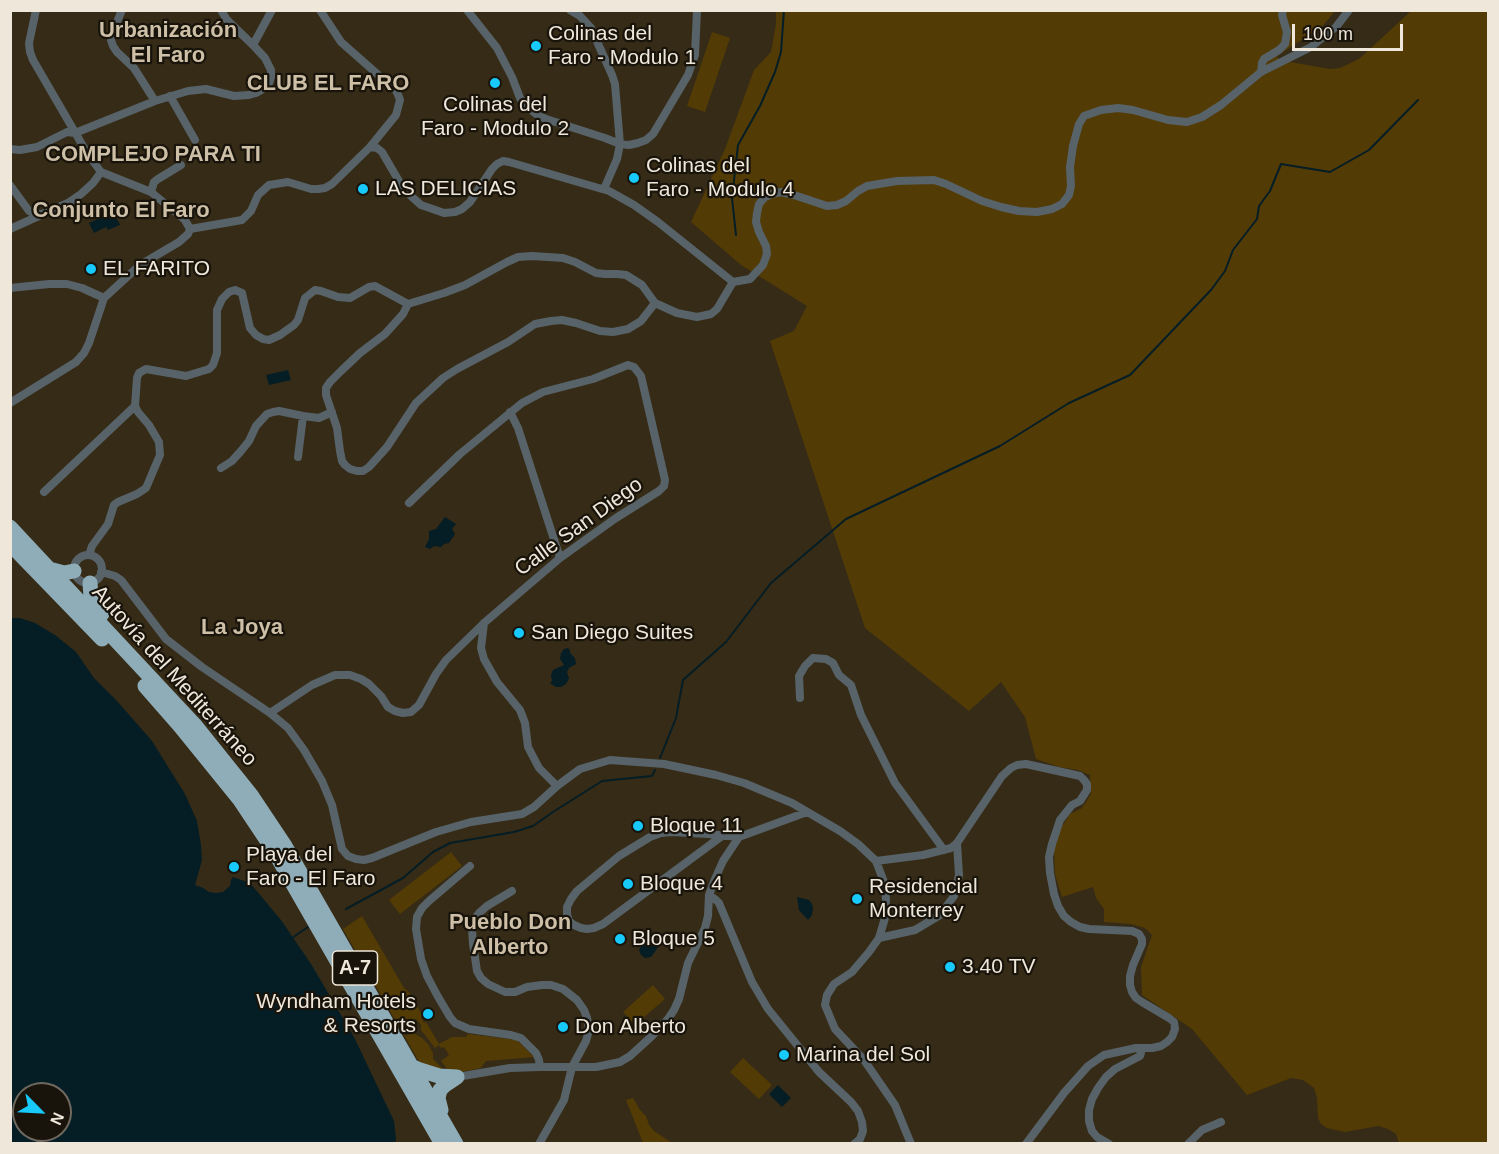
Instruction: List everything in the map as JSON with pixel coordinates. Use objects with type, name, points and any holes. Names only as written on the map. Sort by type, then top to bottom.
[{"type":"highway","name":"Autovía del Mediterráneo","points":[[10,527],[194,724],[251,795],[285,846],[411,1066],[449,1139]]},
{"type":"highway","name":"Autovía del Mediterráneo","points":[[10,544],[151,692],[240,800],[274,851],[449,1139]]},
{"type":"highway","points":[[49,569],[64,573],[74,571]]},
{"type":"highway","points":[[96,578],[91,597],[96,607],[174,692],[194,724]]},
{"type":"highway","points":[[411,1066],[438,1076],[457,1077]]},
{"type":"highway","points":[[449,1139],[439,1103],[439,1094],[445,1085],[457,1077]]},
{"type":"street","points":[[36,10],[29,43],[30,52],[87,153],[101,172],[151,192],[185,220],[190,229]]},
{"type":"street","points":[[122,10],[112,34],[113,46],[134,68],[155,100]]},
{"type":"street","points":[[10,149],[28,150],[67,132],[75,132],[155,100],[197,89],[234,96],[256,93],[263,89],[271,77],[271,70],[265,58],[227,20],[221,10]]},
{"type":"street","points":[[253,45],[272,10]]},
{"type":"street","points":[[190,229],[242,220],[251,211],[258,195],[269,185],[288,182],[311,189],[325,188],[370,147],[396,115],[400,100],[397,92],[341,42],[320,10]]},
{"type":"street","points":[[467,10],[497,48],[520,98],[531,111],[546,119],[629,145],[646,140],[653,134],[688,75],[695,55],[697,10]]},
{"type":"street","points":[[570,10],[580,16],[591,28],[615,84],[620,144],[617,159],[603,189]]},
{"type":"street","points":[[1261,72],[1264,59],[1285,44],[1287,32],[1282,15],[1283,10]]},
{"type":"street","points":[[370,147],[382,152],[403,188],[412,197],[421,205],[444,213],[455,212],[470,202],[492,169],[503,161],[615,193],[658,222],[733,282],[750,279],[763,265],[767,254],[766,246],[756,222],[759,204],[765,197],[781,192],[827,206],[837,205],[867,186],[934,180],[1001,207],[1036,212],[1052,209],[1062,204],[1068,195],[1071,186],[1070,167],[1073,146],[1078,124],[1084,116],[1101,110],[1118,108],[1168,120],[1187,122],[1202,117],[1221,105],[1261,72],[1311,47],[1336,27],[1349,10]]},
{"type":"street","points":[[170,96],[195,140]]},
{"type":"street","points":[[151,192],[154,182],[181,165]]},
{"type":"street","points":[[10,229],[68,203],[93,183],[101,172]]},
{"type":"street","points":[[10,185],[29,211],[42,214]]},
{"type":"street","points":[[10,403],[76,362],[89,343],[104,298],[140,265],[179,242],[190,229]]},
{"type":"street","points":[[89,555],[108,524],[114,505],[146,488],[158,463],[159,442],[135,405],[136,378],[143,370],[150,369],[186,376],[204,372],[213,365],[217,353],[217,310],[222,299],[232,290],[239,291],[243,296],[250,328],[256,335],[269,340],[294,325],[305,298],[315,290],[350,298],[375,286],[408,304],[465,285],[518,257],[563,258],[596,273],[626,275],[642,285],[655,303],[697,317],[711,314],[717,309],[733,282]]},
{"type":"street","points":[[10,288],[67,284],[104,298]]},
{"type":"street","points":[[408,304],[403,314],[385,334],[360,353],[326,388],[337,428],[342,461],[350,469],[363,471],[369,467],[387,447],[416,403],[443,378],[536,324],[562,320],[600,331],[613,332],[628,329],[641,321],[655,303]]},
{"type":"street","name":"Calle San Diego","points":[[270,713],[312,685],[335,675],[350,675],[361,679],[381,696],[388,707],[402,713],[411,712],[419,705],[446,660],[484,623],[560,558],[659,491],[664,486],[664,480],[641,376],[634,367],[628,365],[592,379],[543,392],[522,403],[460,453],[409,503]]},
{"type":"street","points":[[44,492],[135,405]]},
{"type":"street","points":[[221,468],[241,451],[256,426],[267,414],[279,411],[319,418],[332,412]]},
{"type":"street","points":[[510,412],[518,428],[560,558]]},
{"type":"street","points":[[298,457],[303,416]]},
{"type":"street","points":[[96,578],[102,568],[99,560],[89,555],[78,559],[74,571],[81,581],[115,576],[121,580],[166,639],[202,668],[270,713],[288,728],[322,781],[332,805],[342,849],[348,856],[356,859],[372,858],[436,832],[471,822],[522,814],[534,807],[580,769],[610,760],[664,764],[744,783],[792,803],[840,831],[876,861],[884,882],[885,918],[879,938],[870,952],[852,972],[834,984],[827,995],[825,1005],[835,1029],[864,1060],[895,1104],[911,1143]]},
{"type":"street","points":[[484,623],[481,648],[484,659],[497,682],[520,710],[525,723],[528,747],[539,768],[557,786]]},
{"type":"street","points":[[800,698],[799,676],[805,666],[813,658],[833,663],[839,675],[851,685],[861,715],[895,783],[944,850]]},
{"type":"street","points":[[876,861],[923,855],[951,848],[957,843],[1002,776],[1017,765],[1026,764],[1080,776],[1087,784],[1084,797],[1060,820],[1049,857],[1050,873],[1058,906],[1064,916],[1080,927],[1132,931],[1138,934],[1142,939],[1142,944],[1132,965],[1130,976],[1132,992],[1136,998],[1174,1022],[1174,1029],[1172,1037],[1161,1046],[1136,1048],[1104,1056],[1088,1066],[1026,1143]]},
{"type":"street","points":[[722,836],[603,924],[594,928],[581,928],[569,921],[567,907],[577,891],[619,856],[650,837],[661,832],[672,832],[739,837],[807,812]]},
{"type":"street","points":[[457,1077],[510,1068],[596,1067],[625,1059],[642,1046],[674,1010],[688,963],[705,928],[709,895],[723,861],[739,837]]},
{"type":"street","points":[[879,938],[915,930],[940,915],[954,896],[959,875],[957,843]]},
{"type":"street","points":[[470,866],[429,901],[417,917],[419,951],[424,968],[437,995],[455,1023],[469,1029],[521,1038],[536,1053],[540,1067]]},
{"type":"street","points":[[512,891],[487,906],[474,920],[473,945],[477,970],[481,978],[505,992],[515,992],[526,987],[542,985],[563,989],[577,1000],[584,1010],[589,1030],[586,1041],[572,1067],[564,1100],[539,1143]]},
{"type":"street","points":[[709,895],[719,903],[752,982],[768,1009],[819,1072],[858,1111],[863,1131],[860,1139],[854,1143]]},
{"type":"street","points":[[1109,1143],[1097,1137],[1092,1131],[1089,1110],[1092,1099],[1115,1069],[1140,1056],[1140,1050],[1136,1048]]},
{"type":"street","points":[[1188,1143],[1202,1130],[1221,1122]]},
{"type":"shaded area","points":[[776,11],[1335,11],[1322,27],[1277,56],[1282,64],[1290,62],[1330,69],[1340,68],[1359,59],[1411,11],[1488,11],[1488,1143],[1399,1143],[1396,1134],[1378,1126],[1345,1132],[1327,1128],[1318,1118],[1314,1088],[1303,1080],[1291,1078],[1247,1095],[1192,1029],[1142,995],[1141,967],[1152,935],[1145,928],[1131,924],[1104,922],[1104,909],[1096,898],[1093,887],[1062,897],[1055,874],[1054,849],[1059,831],[1070,814],[1082,808],[1091,794],[1090,775],[1036,759],[1025,717],[1001,682],[969,711],[865,628],[770,341],[794,331],[807,306],[741,265],[691,222],[725,149],[754,70],[771,52]]},
{"type":"shaded area","points":[[712,32],[730,38],[705,112],[687,106]]},
{"type":"shaded area","points":[[451,852],[462,866],[400,914],[389,900]]},
{"type":"shaded area","points":[[362,916],[423,1016],[421,1017],[424,1023],[426,1022],[439,1044],[452,1037],[466,1037],[468,1034],[517,1040],[534,1057],[486,1061],[481,1068],[451,1074],[441,1061],[449,1055],[444,1047],[441,1048],[439,1045],[435,1048],[421,1030],[421,1025],[416,1019],[410,1020],[403,1031],[406,1036],[412,1032],[422,1038],[433,1053],[433,1059],[445,1071],[421,1065],[343,929]]},
{"type":"shaded area","points":[[653,985],[665,999],[635,1025],[623,1012]]},
{"type":"shaded area","points":[[743,1058],[772,1085],[759,1099],[730,1072]]},
{"type":"shaded area","points":[[633,1098],[654,1131],[672,1143],[643,1143],[626,1100]]},
{"type":"water","points":[[113,211],[120,225],[108,230],[106,227],[94,233],[89,223]]},
{"type":"water","points":[[288,370],[291,380],[269,385],[266,375]]},
{"type":"water","points":[[445,517],[456,524],[452,529],[455,534],[449,543],[430,549],[425,547],[429,539],[429,531],[436,529]]},
{"type":"water","points":[[11,618],[20,618],[35,623],[76,652],[94,678],[152,741],[185,794],[197,821],[202,860],[195,885],[216,893],[223,892],[230,886],[233,877],[250,883],[281,920],[311,964],[354,1037],[394,1121],[395,1143],[11,1143]]},
{"type":"water","points":[[568,648],[576,664],[567,672],[569,678],[566,684],[556,687],[550,683],[551,675],[553,670],[564,665],[560,659],[561,653]]},
{"type":"water","points":[[797,897],[809,900],[812,904],[812,915],[808,920],[799,910]]},
{"type":"water","points":[[656,940],[659,946],[651,957],[645,958],[641,955],[639,950],[642,945]]},
{"type":"water","points":[[778,1085],[791,1098],[782,1107],[769,1094]]},
{"type":"waterway","points":[[736,235],[732,198],[738,145],[760,106],[775,72],[781,52],[784,10]]},
{"type":"waterway","points":[[660,758],[676,718],[683,680],[726,642],[771,583],[846,519],[1000,446],[1069,403],[1130,375],[1211,290],[1225,271],[1233,250],[1257,219],[1259,206],[1270,191],[1281,164],[1330,172],[1369,150],[1418,100]]},
{"type":"waterway","points":[[346,909],[403,878],[433,852],[450,843],[514,832],[533,826],[602,781],[652,776],[655,770]]},
{"type":"waterway","points":[[292,938],[308,927]]},
{"type":"place","name":"Colinas del Faro - Modulo 1","points":[[536,46]]},
{"type":"place","name":"Colinas del Faro - Modulo 2","points":[[495,83]]},
{"type":"place","name":"Colinas del Faro - Modulo 4","points":[[634,178]]},
{"type":"place","name":"LAS DELICIAS","points":[[363,189]]},
{"type":"place","name":"EL FARITO","points":[[91,269]]},
{"type":"place","name":"San Diego Suites","points":[[519,633]]},
{"type":"place","name":"Bloque 11","points":[[638,826]]},
{"type":"place","name":"Playa del Faro - El Faro","points":[[234,867]]},
{"type":"place","name":"Bloque 4","points":[[628,884]]},
{"type":"place","name":"Residencial Monterrey","points":[[857,899]]},
{"type":"place","name":"Bloque 5","points":[[620,939]]},
{"type":"place","name":"3.40 TV","points":[[950,967]]},
{"type":"place","name":"Wyndham Hotels & Resorts","points":[[428,1014]]},
{"type":"place","name":"Don Alberto","points":[[563,1027]]},
{"type":"place","name":"Marina del Sol","points":[[784,1055]]},
{"type":"district","name":"Urbanización El Faro","points":[[168,44]]},
{"type":"district","name":"CLUB EL FARO","points":[[328,84]]},
{"type":"district","name":"COMPLEJO PARA TI","points":[[153,155]]},
{"type":"district","name":"Conjunto El Faro","points":[[121,211]]},
{"type":"district","name":"La Joya","points":[[242,628]]},
{"type":"district","name":"Pueblo Don Alberto","points":[[510,936]]}]
